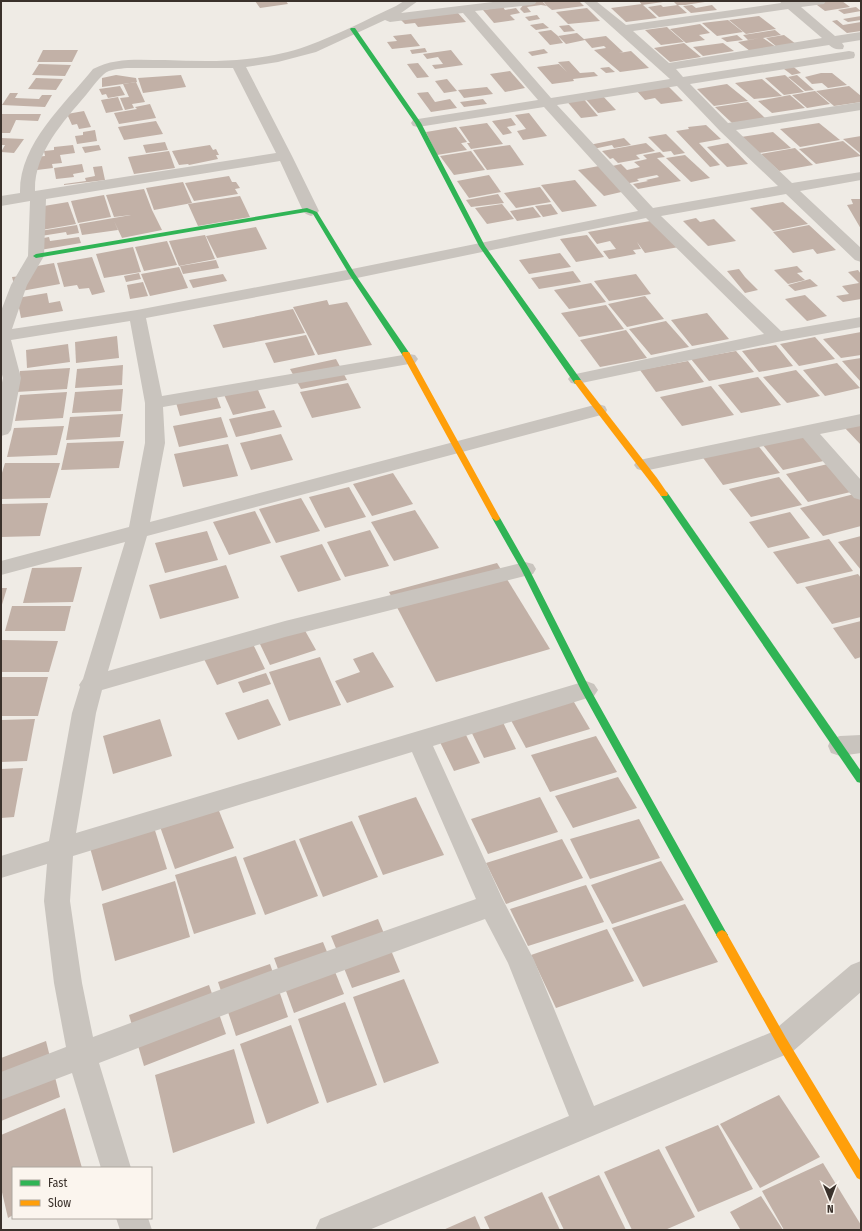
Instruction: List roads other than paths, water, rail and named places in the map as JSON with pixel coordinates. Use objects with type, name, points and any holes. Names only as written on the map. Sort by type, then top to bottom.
[{"type":"street","points":[[1,430],[12,378],[1,336],[19,284],[36,256],[33,196],[28,174],[43,141],[98,72],[114,65],[237,63],[278,58],[311,49],[352,29],[400,9],[412,1]]},
{"type":"street","points":[[375,20],[531,1]]},
{"type":"street","points":[[589,1],[666,67],[725,128],[861,257]]},
{"type":"street","points":[[623,29],[788,3],[820,1]]},
{"type":"street","points":[[788,3],[861,64]]},
{"type":"street","points":[[466,9],[548,103],[648,213],[777,337]]},
{"type":"street","points":[[352,29],[418,123],[482,246],[577,378],[598,410],[644,465],[850,745],[861,779]]},
{"type":"street","points":[[666,67],[861,36]]},
{"type":"street","points":[[418,123],[849,55]]},
{"type":"street","points":[[237,63],[285,156],[311,211],[315,213],[352,274],[409,358],[456,447],[524,569],[586,690],[782,1042],[861,1174]]},
{"type":"street","points":[[725,128],[861,106]]},
{"type":"street","points":[[1,200],[285,156]]},
{"type":"street","points":[[1,336],[138,315],[352,274],[648,213],[861,176]]},
{"type":"street","points":[[36,256],[297,211],[311,211]]},
{"type":"street","points":[[116,1167],[82,1056],[68,983],[57,901],[61,848],[84,713],[91,685],[138,532],[155,443],[154,402],[138,315]]},
{"type":"street","points":[[577,378],[777,337],[861,322]]},
{"type":"street","points":[[154,402],[409,358]]},
{"type":"street","points":[[1,568],[598,410]]},
{"type":"street","points":[[644,465],[861,420]]},
{"type":"street","points":[[808,432],[861,493]]},
{"type":"street","points":[[91,685],[285,629],[524,569]]},
{"type":"street","points":[[1,867],[586,690]]},
{"type":"street","points":[[419,741],[492,905],[520,960],[586,1122]]},
{"type":"street","points":[[1,1086],[273,983],[492,905]]},
{"type":"street","points":[[341,1228],[586,1122],[782,1042],[861,974]]},
{"type":"street","points":[[132,1219],[136,1230]]}]
